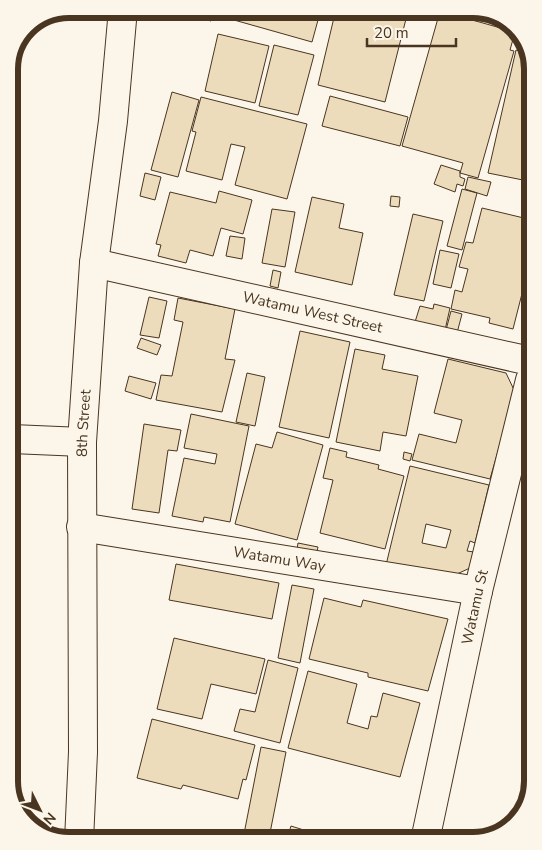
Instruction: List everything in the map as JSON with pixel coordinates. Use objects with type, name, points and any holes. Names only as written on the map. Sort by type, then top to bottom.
[{"type":"street","name":"8th Street","points":[[79,832],[83,752],[82,442],[94,263],[113,121],[122,18]]},
{"type":"street","name":"Watamu West Street","points":[[94,263],[524,360]]},
{"type":"street","name":"Watamu St","points":[[427,832],[478,591],[524,404]]},
{"type":"street","points":[[18,440],[82,442]]},
{"type":"street","name":"Watamu Way","points":[[81,527],[478,591]]},
{"type":"building","points":[[201,18],[212,18],[211,21]]},
{"type":"building","points":[[235,18],[319,18],[312,42],[234,20]]},
{"type":"building","points":[[334,18],[406,18],[385,102],[318,85]]},
{"type":"building","points":[[438,18],[465,18],[507,30],[514,37],[510,50],[514,51],[478,178],[460,173],[463,163],[402,146]]},
{"type":"building","points":[[218,34],[269,46],[255,103],[205,91]]},
{"type":"building","points":[[274,45],[314,55],[298,115],[259,106]]},
{"type":"building","points":[[516,50],[521,51],[524,62],[524,180],[488,173]]},
{"type":"building","points":[[172,92],[199,100],[178,177],[151,170]]},
{"type":"building","points":[[330,96],[408,117],[400,146],[322,126]]},
{"type":"building","points":[[201,97],[307,124],[287,199],[235,185],[245,147],[231,144],[222,180],[186,171],[196,132],[192,131]]},
{"type":"building","points":[[441,165],[460,171],[460,177],[465,179],[463,186],[457,184],[455,192],[434,184]]},
{"type":"building","points":[[145,173],[161,177],[155,200],[140,196]]},
{"type":"building","points":[[468,177],[491,182],[487,196],[465,189]]},
{"type":"building","points":[[462,189],[477,193],[462,250],[447,246]]},
{"type":"building","points":[[219,191],[252,200],[243,234],[221,228],[213,256],[190,250],[186,263],[158,256],[161,245],[156,244],[170,192],[216,203]]},
{"type":"building","points":[[391,196],[400,197],[399,207],[390,206]]},
{"type":"building","points":[[312,197],[344,204],[339,228],[363,233],[352,285],[295,272]]},
{"type":"building","points":[[482,208],[524,218],[524,286],[513,329],[489,323],[490,318],[451,309],[455,290],[462,292],[468,269],[459,267],[466,242],[473,243]]},
{"type":"building","points":[[272,209],[295,212],[285,267],[262,263]]},
{"type":"building","points":[[413,214],[443,221],[424,301],[394,295]]},
{"type":"building","points":[[230,236],[245,238],[242,259],[226,256]]},
{"type":"building","points":[[440,250],[459,254],[451,288],[433,284]]},
{"type":"building","points":[[273,270],[281,272],[278,288],[270,286]]},
{"type":"building","points":[[149,297],[167,301],[159,338],[140,335]]},
{"type":"building","points":[[178,298],[235,309],[225,359],[235,360],[222,412],[156,400],[161,375],[172,376],[183,322],[174,320]]},
{"type":"building","points":[[434,304],[450,308],[445,330],[415,322],[420,306],[433,309]]},
{"type":"building","points":[[451,311],[462,314],[457,333],[446,330]]},
{"type":"building","points":[[300,331],[350,342],[329,438],[279,427]]},
{"type":"building","points":[[141,338],[161,345],[157,355],[137,348]]},
{"type":"building","points":[[355,349],[385,355],[382,369],[418,376],[406,436],[383,432],[380,451],[336,442]]},
{"type":"building","points":[[448,359],[506,373],[515,392],[490,479],[412,460],[419,434],[456,443],[462,420],[434,413]]},
{"type":"building","points":[[247,373],[265,377],[255,426],[236,422]]},
{"type":"building","points":[[129,376],[156,383],[151,399],[125,391]]},
{"type":"building","points":[[191,414],[249,426],[230,522],[204,517],[203,522],[172,516],[184,458],[215,464],[217,454],[184,448]]},
{"type":"building","points":[[144,424],[181,430],[177,451],[168,450],[159,513],[132,509]]},
{"type":"building","points":[[277,432],[323,445],[297,540],[235,524],[256,444],[272,448]]},
{"type":"building","points":[[330,448],[347,452],[346,457],[379,465],[378,469],[404,476],[385,549],[320,533],[333,480],[323,478]]},
{"type":"building","points":[[404,452],[412,454],[410,461],[403,459]]},
{"type":"building","points":[[410,466],[489,485],[475,543],[470,541],[467,551],[474,552],[470,568],[446,579],[386,565]],"holes":[[[426,524],[451,530],[446,548],[422,543]]]},
{"type":"building","points":[[298,543],[318,547],[315,560],[296,556]]},
{"type":"building","points":[[176,564],[279,583],[272,619],[169,600]]},
{"type":"building","points":[[292,585],[314,589],[300,663],[278,658]]},
{"type":"building","points":[[324,598],[361,607],[363,600],[448,619],[428,691],[368,677],[368,673],[309,659]]},
{"type":"building","points":[[174,638],[265,659],[256,694],[211,684],[202,719],[157,709]]},
{"type":"building","points":[[268,660],[298,668],[280,743],[234,731],[240,709],[255,712]]},
{"type":"building","points":[[308,671],[357,684],[347,723],[368,729],[371,716],[377,717],[383,693],[420,703],[400,777],[288,748]]},
{"type":"building","points":[[152,719],[255,745],[246,780],[243,779],[238,799],[183,785],[181,789],[137,778]]},
{"type":"building","points":[[261,747],[286,752],[270,832],[244,832]]},
{"type":"building","points":[[291,826],[310,832],[289,832]]}]
